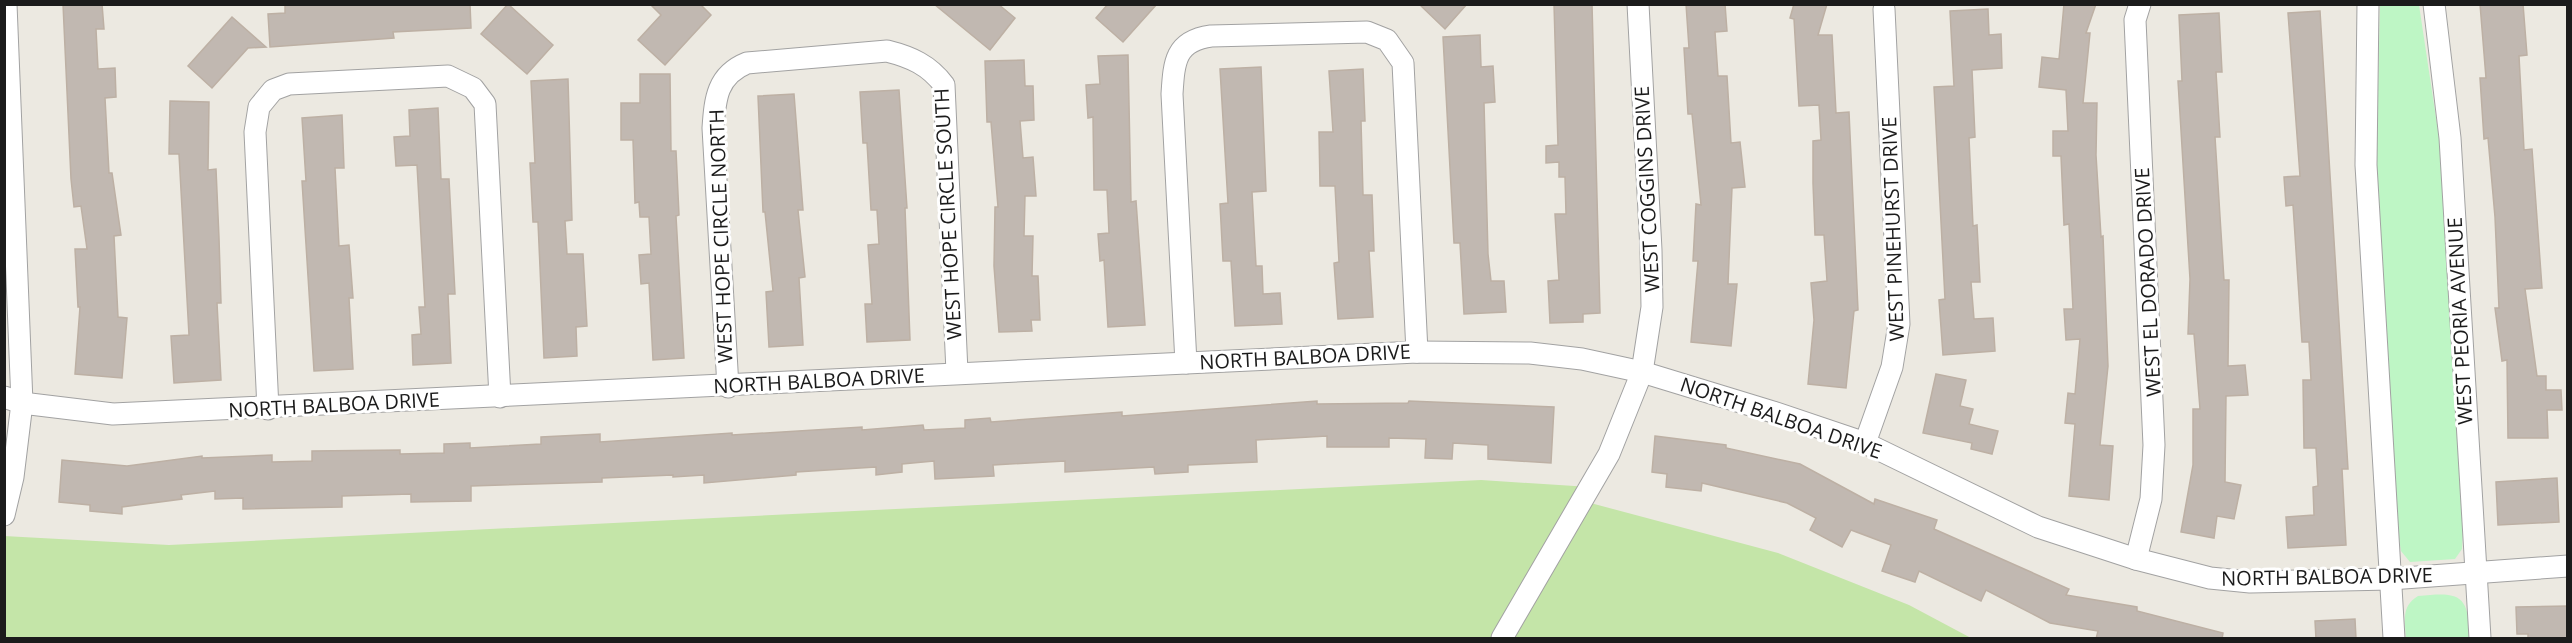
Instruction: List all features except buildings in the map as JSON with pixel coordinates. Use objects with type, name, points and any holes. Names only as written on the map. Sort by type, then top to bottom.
[{"type":"street","points":[[4,515],[13,477],[6,4]]},
{"type":"street","name":"WEST COGGINS DRIVE","points":[[1502,639],[1609,454],[1642,372],[1652,307],[1638,4]]},
{"type":"street","name":"WEST EL DORADO DRIVE","points":[[2136,559],[2151,499],[2154,445],[2135,20],[2140,4]]},
{"type":"street","points":[[2368,4],[2366,165],[2394,639]]},
{"type":"street","name":"WEST PEORIA AVENUE","points":[[2434,4],[2450,138],[2480,639]]},
{"type":"street","name":"WEST PINEHURST DRIVE","points":[[1865,443],[1892,367],[1899,324],[1884,9]]},
{"type":"street","points":[[1186,363],[1172,94],[1176,58],[1194,38],[1277,34],[1367,32],[1387,40],[1403,63],[1417,352]]},
{"type":"street","name":"WEST HOPE CIRCLE SOUTH","points":[[817,56],[887,51],[918,61],[934,71],[944,85],[957,372]]},
{"type":"street","name":"WEST HOPE CIRCLE NORTH","points":[[728,387],[712,128],[715,102],[724,80],[733,69],[747,63],[817,56]]},
{"type":"street","points":[[268,409],[255,132],[259,107],[273,90],[288,84],[372,79],[448,76],[473,88],[485,104],[500,397]]},
{"type":"street","name":"NORTH BALBOA DRIVE","points":[[13,400],[112,414],[268,409],[728,387],[957,372],[1417,352],[1530,353],[1582,359],[1642,372],[1773,412],[1865,443],[2038,526],[2136,559],[2210,578],[2250,582],[2390,579],[2568,566]]},
{"type":"green space","points":[[2380,5],[2419,5],[2441,151],[2463,530],[2462,549],[2455,559],[2410,562],[2401,551],[2399,539],[2376,172]]},
{"type":"green space","points":[[1481,480],[1590,487],[1583,501],[1778,553],[1909,605],[1971,638],[5,638],[4,536],[169,545]]},
{"type":"green space","points":[[2445,595],[2460,599],[2467,613],[2471,638],[2406,638],[2406,609],[2418,596]]}]
